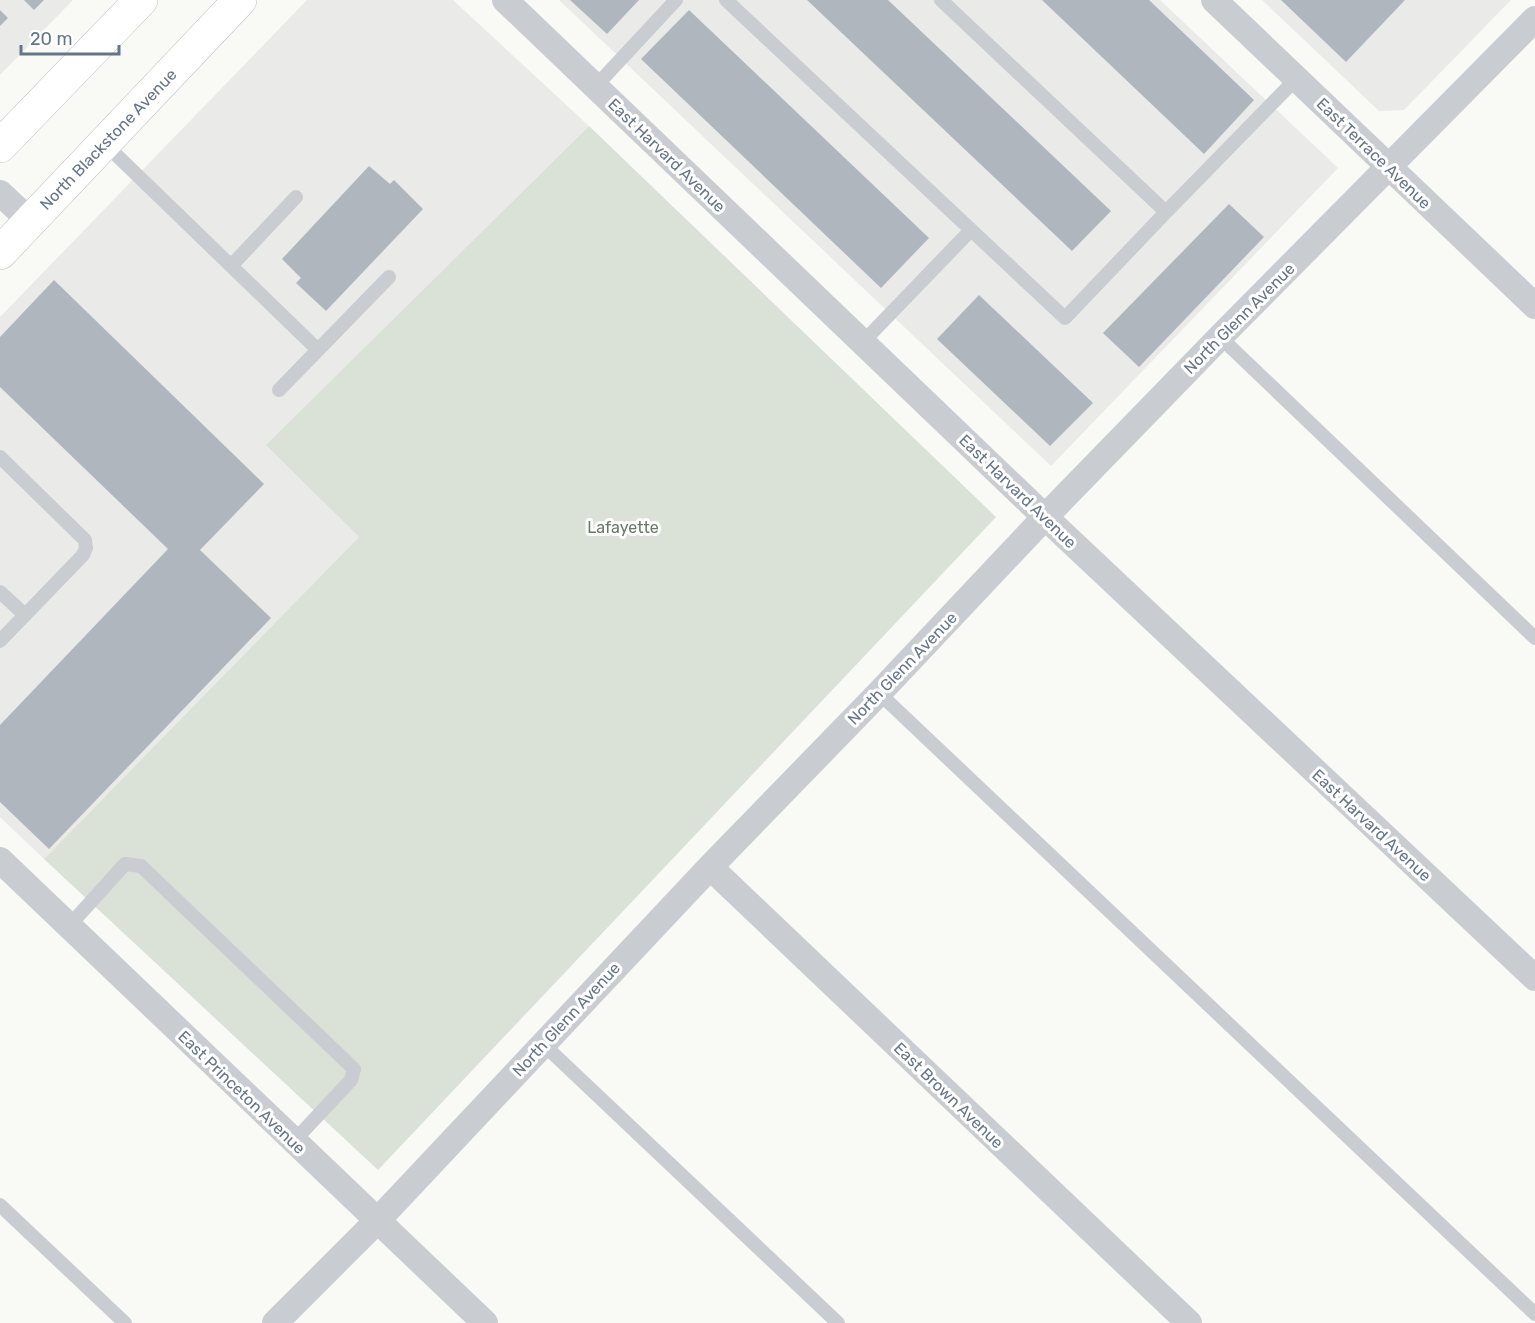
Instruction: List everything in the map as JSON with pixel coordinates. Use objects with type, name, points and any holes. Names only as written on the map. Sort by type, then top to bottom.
[{"type":"main road","points":[[0,146],[141,0]]},
{"type":"main road","name":"North Blackstone Avenue","points":[[0,253],[240,0]]},
{"type":"street","name":"East Harvard Avenue","points":[[505,0],[1045,517],[1535,978]]},
{"type":"street","name":"East Terrace Avenue","points":[[1214,0],[1535,306]]},
{"type":"street","name":"North Glenn Avenue","points":[[275,1323],[377,1221],[542,1043],[1045,517],[1535,19]]},
{"type":"street","points":[[0,193],[30,221]]},
{"type":"street","name":"East Princeton Avenue","points":[[0,860],[485,1323]]},
{"type":"street","name":"East Brown Avenue","points":[[710,867],[1189,1323]]},
{"type":"lane","points":[[595,87],[676,0]]},
{"type":"lane","points":[[726,0],[1065,318],[1296,79]]},
{"type":"lane","points":[[941,0],[1166,212]]},
{"type":"lane","points":[[104,143],[318,350]]},
{"type":"lane","points":[[231,265],[296,197]]},
{"type":"lane","points":[[862,342],[971,230]]},
{"type":"lane","points":[[279,390],[388,277]]},
{"type":"lane","points":[[1220,337],[1535,638]]},
{"type":"lane","points":[[0,457],[85,540],[86,548],[83,555],[0,641]]},
{"type":"lane","points":[[0,592],[25,615]]},
{"type":"lane","points":[[879,693],[1535,1314]]},
{"type":"lane","points":[[69,926],[125,864],[141,866],[337,1053],[354,1070],[351,1080],[294,1141]]},
{"type":"lane","points":[[542,1043],[838,1323]]},
{"type":"lane","points":[[0,1205],[125,1323]]},
{"type":"shaded area","points":[[0,0],[73,0],[0,75]]},
{"type":"shaded area","points":[[307,0],[453,0],[589,126],[267,445],[359,537],[44,859],[0,817],[0,317]]},
{"type":"shaded area","points":[[559,0],[1160,0],[1338,168],[1051,466]]},
{"type":"shaded area","points":[[1262,0],[1511,0],[1404,110],[1379,111]]},
{"type":"green space","name":"Lafayette","points":[[589,126],[996,517],[378,1170],[44,859],[359,537],[266,445]]},
{"type":"building","points":[[24,0],[44,0],[34,10]]},
{"type":"building","points":[[570,0],[639,0],[607,34]]},
{"type":"building","points":[[807,0],[888,0],[1111,211],[1072,251]]},
{"type":"building","points":[[1042,0],[1149,0],[1254,100],[1204,154]]},
{"type":"building","points":[[1281,0],[1405,0],[1346,62]]},
{"type":"building","points":[[0,10],[8,18],[0,26]]},
{"type":"building","points":[[689,10],[929,238],[881,288],[641,59]]},
{"type":"building","points":[[369,166],[390,184],[394,180],[423,209],[326,311],[296,283],[301,278],[282,259]]},
{"type":"building","points":[[1229,204],[1264,237],[1139,367],[1103,333]]},
{"type":"building","points":[[54,280],[264,484],[200,550],[271,618],[49,849],[0,802],[0,725],[168,549],[0,387],[0,337]]},
{"type":"building","points":[[979,295],[1093,403],[1050,446],[937,339]]}]
